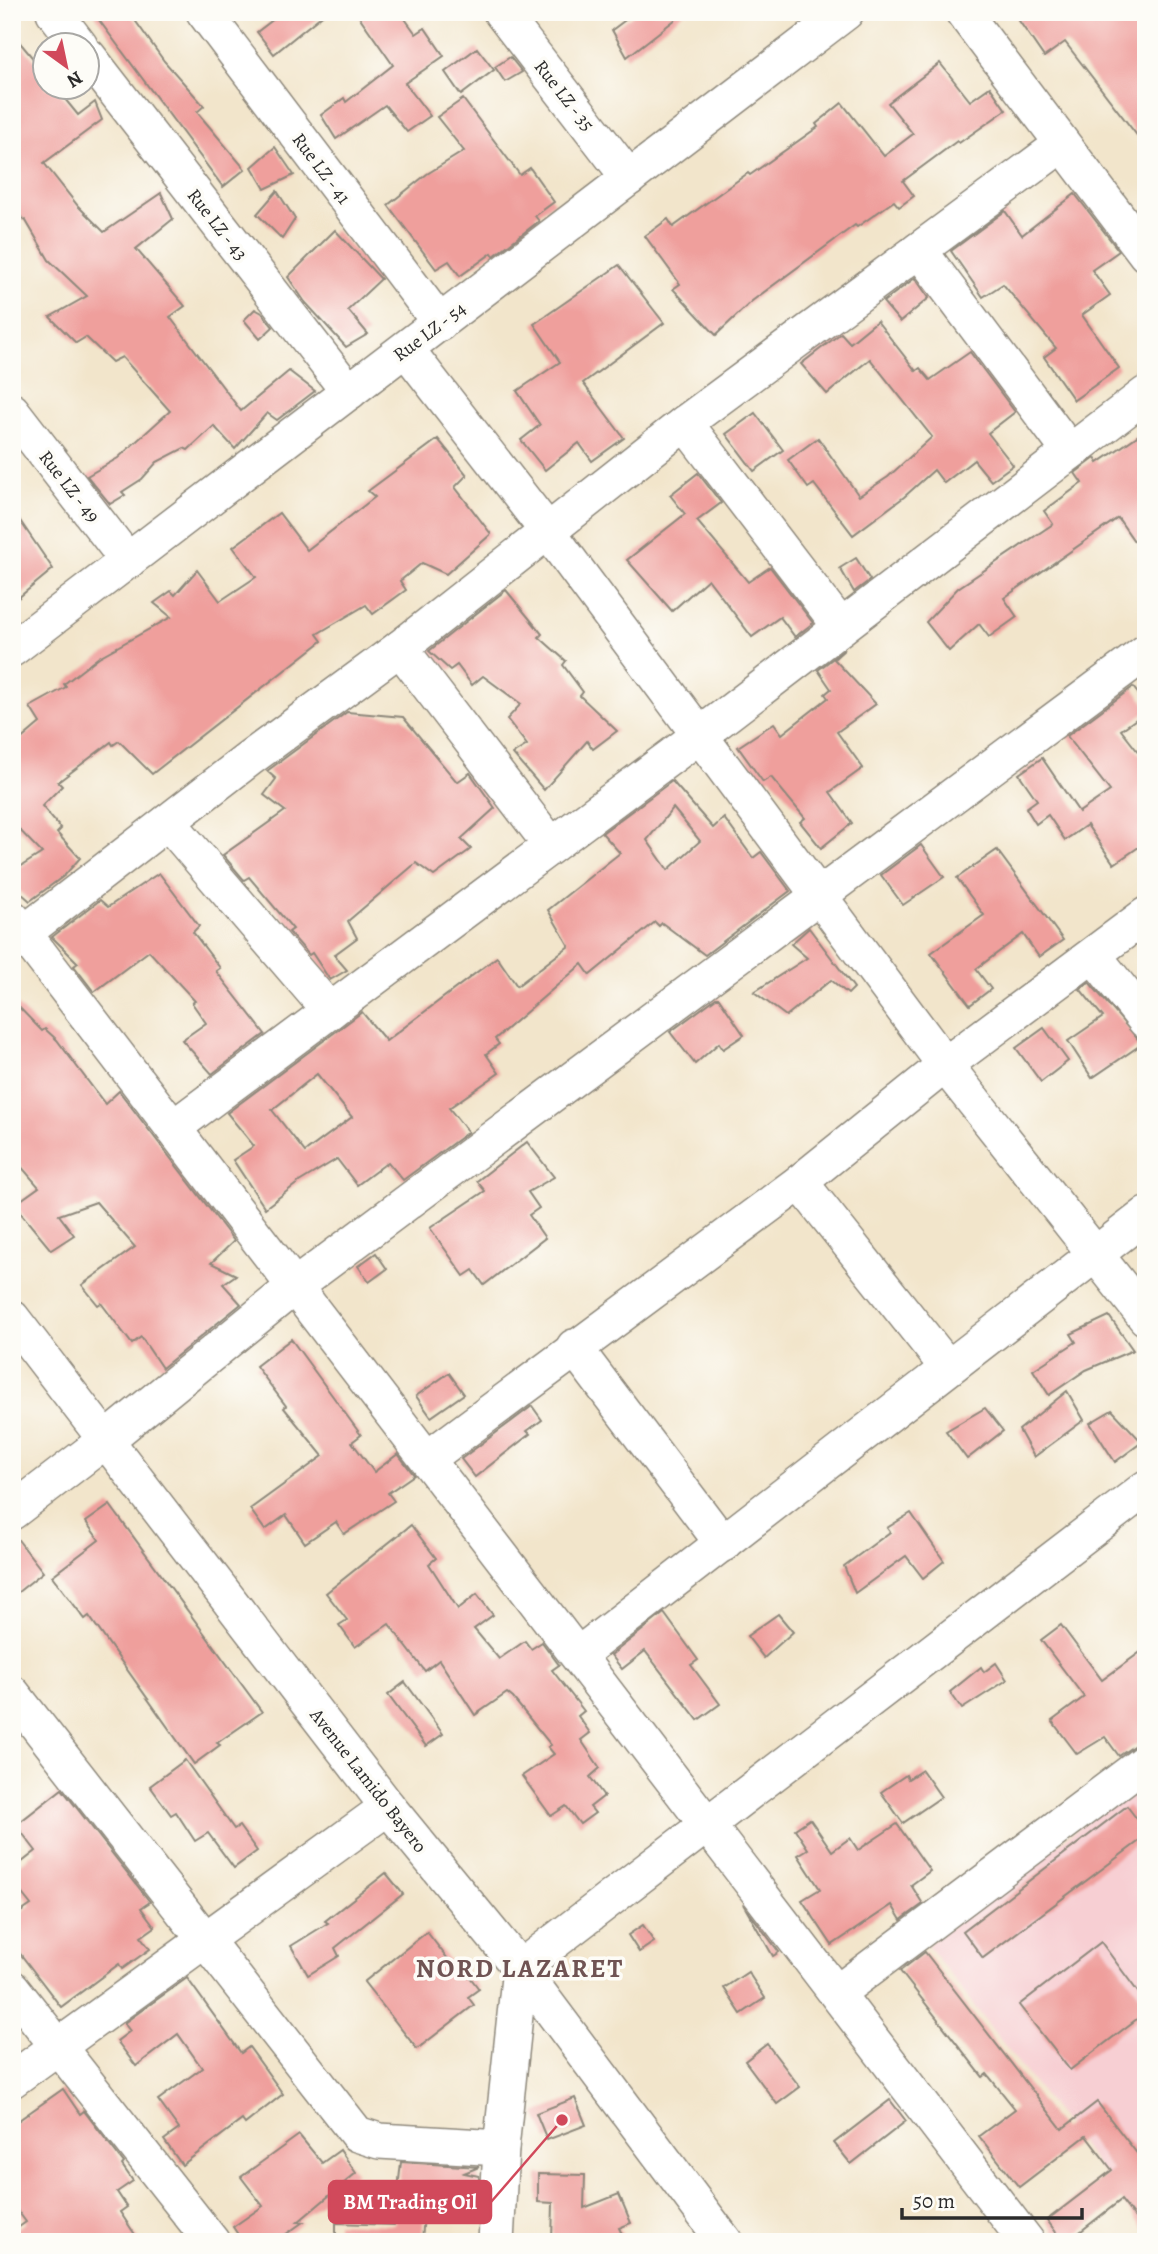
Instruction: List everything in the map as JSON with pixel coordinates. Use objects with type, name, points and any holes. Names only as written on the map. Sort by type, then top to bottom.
[{"type":"street","points":[[54,12],[69,32]]},
{"type":"street","name":"Rue LZ - 41","points":[[204,12],[440,323]]},
{"type":"street","name":"Rue LZ - 35","points":[[501,12],[629,178]]},
{"type":"street","points":[[963,12],[1146,254]]},
{"type":"street","name":"Rue LZ - 54","points":[[12,649],[844,13]]},
{"type":"street","name":"Rue LZ - 43","points":[[102,74],[349,392]]},
{"type":"street","points":[[1027,2242],[18,925],[168,822],[400,648],[685,423],[1061,145]]},
{"type":"street","points":[[919,250],[1070,452]]},
{"type":"street","points":[[406,349],[549,533],[945,1065],[1146,1318]]},
{"type":"street","points":[[173,1128],[700,735],[1146,394]]},
{"type":"street","name":"Rue LZ - 49","points":[[12,411],[128,561]]},
{"type":"street","points":[[685,423],[841,627]]},
{"type":"street","points":[[400,648],[551,845]]},
{"type":"street","points":[[12,1512],[106,1440],[295,1286],[1146,652]]},
{"type":"street","points":[[168,822],[330,1012]]},
{"type":"street","points":[[427,1459],[800,1182],[945,1065],[1146,915]]},
{"type":"street","points":[[1094,956],[1146,1021]]},
{"type":"street","points":[[800,1182],[948,1368]]},
{"type":"street","points":[[578,1654],[1146,1215]]},
{"type":"street","name":"Avenue Lamido Bayero","points":[[12,1318],[388,1807],[520,1968],[725,2242]]},
{"type":"street","points":[[574,1348],[723,1544]]},
{"type":"street","points":[[496,2242],[501,2148],[520,1968],[1146,1489]]},
{"type":"street","points":[[12,1693],[357,2134],[379,2141],[501,2148]]},
{"type":"street","points":[[837,1993],[1146,1761]]},
{"type":"street","points":[[12,2080],[388,1807]]},
{"type":"street","points":[[12,1988],[212,2242]]},
{"type":"shaded area","points":[[1146,1776],[1146,2224],[1144,2226],[927,1945]]},
{"type":"building","points":[[93,12],[129,12],[164,61],[204,106],[197,112],[245,169],[223,187]]},
{"type":"building","points":[[283,12],[326,12],[274,54],[257,32]]},
{"type":"building","points":[[356,12],[400,12],[416,34],[425,28],[444,56],[405,83],[430,116],[407,132],[385,105],[336,139],[321,115],[344,98],[346,102],[393,65]]},
{"type":"building","points":[[636,12],[685,12],[627,57],[612,30]]},
{"type":"building","points":[[1013,12],[1146,12],[1146,147],[1065,42],[1044,57]]},
{"type":"building","points":[[12,33],[32,57],[32,102],[67,102],[78,115],[95,102],[102,120],[44,163],[78,206],[104,232],[161,193],[173,219],[136,249],[185,306],[170,317],[241,411],[289,371],[315,391],[277,420],[267,413],[235,449],[214,426],[188,450],[184,448],[157,462],[142,479],[122,492],[125,495],[110,504],[87,476],[118,458],[170,411],[122,357],[112,362],[86,337],[76,343],[50,317],[87,296],[49,260],[26,221],[12,210]]},
{"type":"building","points":[[477,48],[494,70],[461,95],[445,72]]},
{"type":"building","points":[[510,57],[522,72],[505,82],[495,67]]},
{"type":"building","points":[[940,63],[970,101],[990,87],[1006,110],[959,143],[957,141],[903,181],[914,196],[899,207],[894,201],[857,227],[855,225],[752,301],[716,335],[673,289],[680,284],[645,236],[668,219],[673,227],[818,127],[816,124],[842,103],[884,156],[913,134],[888,103]]},
{"type":"building","points":[[463,99],[520,175],[530,168],[554,202],[535,216],[539,221],[494,256],[492,253],[460,276],[449,261],[436,269],[388,205],[427,174],[464,151],[437,117]]},
{"type":"building","points":[[275,147],[294,175],[265,189],[252,167]]},
{"type":"building","points":[[277,191],[295,219],[282,239],[257,214]]},
{"type":"building","points":[[1075,194],[1119,251],[1092,270],[1110,295],[1082,315],[1119,368],[1074,400],[1044,357],[1056,348],[1003,284],[983,297],[951,251],[1005,211],[1022,235]]},
{"type":"building","points":[[335,230],[381,279],[348,310],[368,334],[346,347],[305,302],[288,277]]},
{"type":"building","points":[[619,265],[664,323],[583,383],[624,438],[592,461],[579,443],[545,470],[521,440],[540,425],[517,391],[560,362],[534,324]]},
{"type":"building","points":[[915,278],[929,298],[900,322],[883,302]]},
{"type":"building","points":[[255,309],[262,313],[273,327],[260,339],[244,320]]},
{"type":"building","points":[[877,321],[916,371],[920,368],[930,380],[970,352],[1015,412],[988,433],[1013,465],[991,481],[974,460],[944,483],[934,470],[904,497],[853,535],[814,484],[808,488],[788,460],[818,438],[859,496],[888,477],[932,437],[870,359],[827,394],[801,364],[841,333],[850,343]]},
{"type":"building","points":[[755,413],[783,450],[754,471],[726,434]]},
{"type":"building","points":[[1146,430],[1146,533],[1134,541],[1118,518],[1004,598],[1017,617],[989,637],[979,624],[949,651],[926,622],[958,588],[1053,524],[1044,511],[1082,483],[1075,473],[1095,458],[1098,463]]},
{"type":"building","points":[[438,439],[467,475],[455,487],[491,534],[446,574],[422,563],[400,581],[406,590],[373,614],[366,605],[317,634],[322,641],[152,774],[119,741],[113,745],[111,742],[58,782],[62,786],[42,806],[61,829],[57,833],[80,858],[65,875],[30,901],[12,885],[12,872],[42,853],[12,822],[12,747],[40,723],[30,707],[66,687],[64,684],[99,657],[171,617],[154,603],[171,591],[175,595],[197,570],[220,601],[256,577],[233,547],[279,513],[307,550],[375,497],[368,491]]},
{"type":"building","points":[[698,473],[721,503],[697,521],[748,582],[770,567],[813,623],[795,637],[780,617],[752,637],[708,579],[672,611],[627,560],[685,514],[670,495]]},
{"type":"building","points":[[12,509],[53,569],[12,603]]},
{"type":"building","points":[[856,558],[870,580],[854,592],[840,568]]},
{"type":"building","points":[[506,590],[542,634],[539,637],[566,661],[563,665],[583,692],[580,696],[617,731],[593,749],[587,741],[544,790],[513,754],[527,745],[507,719],[521,704],[483,676],[472,685],[457,665],[450,670],[429,651]]},
{"type":"building","points":[[845,649],[834,659],[876,704],[837,732],[863,768],[830,792],[852,823],[821,848],[800,822],[805,818],[771,777],[763,782],[738,747],[774,723],[782,734],[828,698],[825,694],[831,689],[818,670]]},
{"type":"building","points":[[1133,687],[1146,704],[1146,712],[1121,730],[1146,762],[1146,842],[1114,864],[1087,825],[1065,840],[1048,815],[1036,824],[1026,808],[1037,800],[1019,774],[1042,758],[1079,812],[1110,791],[1067,736]]},
{"type":"building","points":[[347,712],[403,717],[457,782],[470,773],[495,808],[461,839],[471,849],[434,876],[416,863],[348,921],[357,938],[334,955],[347,970],[330,980],[312,953],[309,955],[289,932],[293,929],[249,877],[244,880],[223,855],[285,811],[264,795],[276,779],[267,771]]},
{"type":"building","points":[[672,781],[713,828],[724,818],[753,858],[761,852],[790,891],[705,955],[662,923],[659,926],[655,922],[590,975],[582,964],[495,1039],[499,1044],[486,1054],[499,1073],[449,1108],[468,1132],[403,1180],[388,1162],[357,1185],[337,1159],[299,1182],[265,1208],[233,1160],[254,1146],[227,1113],[362,1012],[386,1041],[497,957],[517,986],[569,946],[548,910],[620,853],[602,833]],"holes":[[[673,808],[700,841],[668,870],[647,840]],[[317,1074],[352,1117],[305,1152],[272,1110]]]},
{"type":"building","points":[[921,845],[944,877],[903,905],[881,875]]},
{"type":"building","points":[[997,850],[1063,940],[1039,957],[1023,934],[976,969],[991,989],[970,1005],[931,953],[984,915],[957,878]]},
{"type":"building","points":[[159,873],[199,926],[193,932],[220,968],[216,971],[265,1034],[212,1074],[182,1040],[206,1023],[192,1003],[195,1001],[149,951],[94,992],[74,966],[78,963],[52,937],[100,900],[108,907]]},
{"type":"building","points":[[809,928],[854,988],[848,994],[831,980],[786,1016],[754,992],[807,958],[791,944]]},
{"type":"building","points":[[1089,982],[1142,1044],[1092,1078],[1068,1041],[1103,1017],[1080,989]]},
{"type":"building","points":[[719,998],[744,1035],[723,1049],[719,1043],[695,1064],[670,1032]]},
{"type":"building","points":[[12,1000],[42,1031],[45,1029],[57,1040],[105,1104],[119,1091],[234,1241],[211,1263],[236,1275],[223,1284],[241,1304],[162,1368],[141,1337],[132,1344],[101,1303],[98,1305],[82,1285],[135,1247],[96,1202],[59,1215],[74,1235],[51,1250],[14,1205],[39,1187],[12,1156]]},
{"type":"building","points":[[1044,1028],[1068,1061],[1041,1082],[1016,1048]]},
{"type":"building","points":[[527,1142],[554,1177],[528,1192],[539,1208],[529,1215],[545,1238],[484,1285],[473,1270],[464,1276],[430,1228],[485,1191],[477,1181]]},
{"type":"building","points":[[376,1253],[387,1269],[369,1282],[358,1266]]},
{"type":"building","points":[[1109,1316],[1133,1350],[1086,1370],[1049,1395],[1033,1370],[1076,1342],[1071,1334]]},
{"type":"building","points":[[291,1339],[361,1435],[352,1442],[374,1472],[398,1454],[414,1475],[388,1493],[394,1501],[344,1534],[336,1522],[305,1543],[286,1515],[265,1530],[250,1509],[323,1456],[284,1408],[286,1406],[256,1366]]},
{"type":"building","points":[[449,1373],[464,1394],[431,1417],[416,1396]]},
{"type":"building","points":[[1067,1391],[1084,1420],[1034,1457],[1019,1430]]},
{"type":"building","points":[[532,1406],[542,1420],[527,1431],[530,1434],[475,1477],[461,1459]]},
{"type":"building","points":[[985,1408],[1003,1431],[967,1459],[946,1431]]},
{"type":"building","points":[[1112,1410],[1142,1442],[1115,1462],[1090,1423]]},
{"type":"building","points":[[110,1505],[262,1712],[217,1743],[220,1745],[194,1764],[89,1616],[85,1619],[52,1576],[99,1540],[86,1522]]},
{"type":"building","points":[[911,1513],[944,1561],[923,1578],[906,1556],[855,1593],[844,1566],[890,1532],[887,1528]]},
{"type":"building","points":[[411,1525],[436,1558],[429,1564],[458,1609],[477,1594],[493,1615],[474,1629],[499,1659],[525,1641],[531,1649],[542,1642],[559,1665],[552,1670],[584,1711],[578,1716],[590,1733],[581,1740],[600,1768],[590,1777],[604,1796],[590,1807],[595,1813],[580,1824],[566,1806],[551,1816],[522,1776],[554,1754],[548,1747],[551,1745],[507,1693],[475,1715],[439,1660],[425,1671],[389,1624],[355,1647],[339,1625],[347,1620],[326,1593]]},
{"type":"building","points":[[12,1532],[43,1572],[12,1597]]},
{"type":"building","points":[[664,1613],[698,1660],[691,1665],[720,1704],[698,1720],[645,1651],[622,1669],[611,1655]]},
{"type":"building","points":[[778,1614],[793,1632],[764,1658],[747,1636]]},
{"type":"building","points":[[1061,1625],[1102,1680],[1146,1648],[1146,1741],[1119,1756],[1105,1737],[1077,1754],[1052,1721],[1084,1697],[1041,1640]]},
{"type":"building","points":[[996,1663],[1007,1680],[962,1709],[950,1692],[981,1667],[984,1672]]},
{"type":"building","points":[[405,1682],[443,1734],[426,1746],[388,1695]]},
{"type":"building","points":[[185,1760],[234,1829],[239,1826],[257,1851],[234,1868],[208,1833],[195,1841],[176,1812],[171,1815],[150,1786]]},
{"type":"building","points":[[922,1770],[941,1797],[903,1823],[881,1792],[906,1775],[908,1779]]},
{"type":"building","points":[[62,1789],[150,1902],[141,1908],[155,1927],[141,1937],[150,1949],[122,1969],[119,1964],[61,2007],[12,1943],[12,1918],[31,1905],[12,1881],[12,1870],[36,1851],[16,1825]]},
{"type":"building","points":[[1127,1806],[1146,1831],[1146,1836],[983,1958],[963,1931]]},
{"type":"building","points":[[810,1819],[832,1851],[850,1838],[858,1850],[897,1824],[930,1871],[911,1885],[923,1904],[901,1920],[892,1905],[832,1945],[802,1900],[820,1889],[798,1855],[808,1849],[795,1829]]},
{"type":"building","points":[[386,1873],[403,1894],[335,1948],[339,1956],[308,1975],[291,1946],[328,1923],[325,1921]]},
{"type":"building","points":[[743,1904],[779,1952],[773,1956]]},
{"type":"building","points":[[643,1925],[654,1942],[639,1952],[628,1935]]},
{"type":"building","points":[[427,1932],[455,1968],[460,1964],[479,1989],[468,1997],[474,2005],[417,2049],[364,1982]]},
{"type":"building","points":[[1101,1942],[1146,2003],[1146,2012],[1070,2070],[1019,2005]]},
{"type":"building","points":[[925,1952],[1062,2129],[1097,2102],[1146,2165],[1146,2232],[1121,2200],[1067,2242],[1063,2242],[1047,2220],[1112,2170],[1086,2136],[1019,2187],[979,2136],[1015,2109],[987,2074],[983,2077],[900,1971]]},
{"type":"building","points":[[748,1972],[765,1998],[741,2014],[724,1988]]},
{"type":"building","points":[[187,1978],[241,2053],[249,2047],[283,2094],[245,2124],[242,2120],[182,2165],[164,2140],[179,2129],[158,2100],[202,2068],[178,2034],[136,2066],[117,2041],[130,2031],[124,2023]]},
{"type":"building","points":[[767,2044],[800,2087],[777,2104],[745,2061]]},
{"type":"building","points":[[63,2089],[80,2114],[84,2111],[124,2163],[122,2165],[133,2181],[117,2192],[127,2207],[120,2212],[140,2242],[12,2242],[12,2232],[26,2222],[12,2203],[12,2125]]},
{"type":"building","points":[[575,2098],[586,2125],[547,2140],[536,2113]]},
{"type":"building","points":[[890,2100],[906,2121],[851,2164],[834,2143]]},
{"type":"building","points":[[299,2135],[322,2163],[340,2150],[356,2173],[298,2222],[303,2222],[275,2242],[243,2242],[233,2227],[263,2206],[241,2177]]},
{"type":"building","points":[[401,2162],[479,2167],[464,2173],[479,2176],[478,2198],[467,2198],[465,2217],[424,2213],[422,2242],[336,2242],[336,2223],[394,2225]]},
{"type":"building","points":[[538,2174],[585,2175],[584,2208],[619,2194],[631,2223],[619,2228],[626,2242],[552,2242],[553,2203],[538,2202]]},
{"type":"place","name":"BM Trading Oil","points":[[562,2120]]},
{"type":"district","name":"NORD LAZARET","points":[[520,1968]]}]
